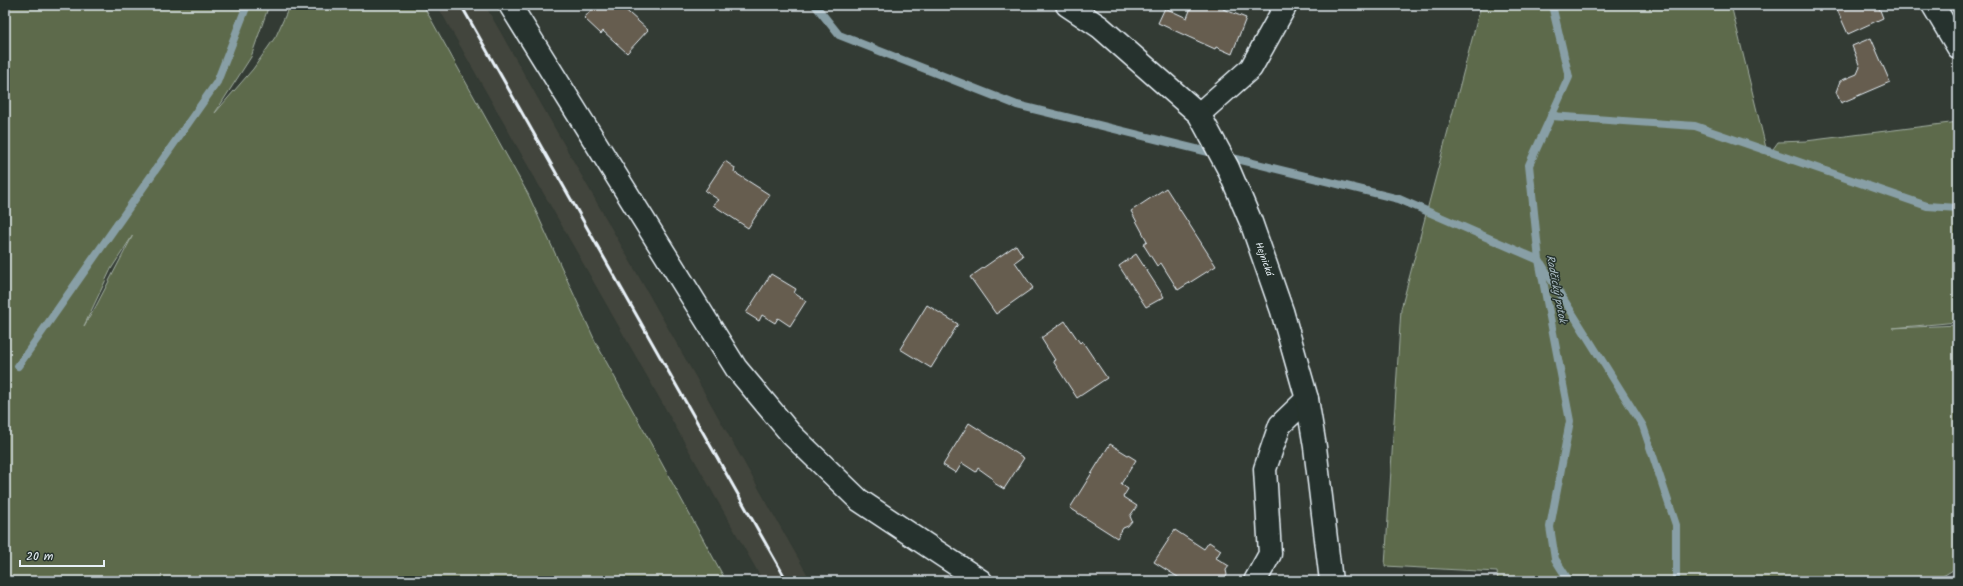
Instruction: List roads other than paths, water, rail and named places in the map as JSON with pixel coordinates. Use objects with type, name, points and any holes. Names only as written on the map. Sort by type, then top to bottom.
[{"type":"main road","points":[[510,5],[736,368],[791,434],[859,500],[982,581]]},
{"type":"main road","name":"Hejnická","points":[[1067,5],[1100,27],[1199,114],[1228,168],[1251,222],[1282,311],[1307,399],[1315,448],[1331,581]]},
{"type":"main road","points":[[1199,114],[1251,68],[1286,5]]},
{"type":"main road","points":[[1933,5],[1958,47]]},
{"type":"main road","points":[[1255,581],[1270,554],[1265,469],[1280,425],[1307,399]]},
{"type":"waterway","points":[[18,366],[217,82],[247,5]]},
{"type":"waterway","points":[[815,5],[839,35],[1017,105],[1399,199],[1539,260],[1643,426],[1676,525],[1676,581]]},
{"type":"waterway","name":"Radčický potok","points":[[1552,5],[1569,77],[1529,165],[1539,260],[1570,421],[1550,527],[1555,559],[1569,581]]},
{"type":"waterway","points":[[1551,116],[1695,126],[1927,206],[1958,208]]},
{"type":"railway","points":[[461,5],[787,581]]}]
